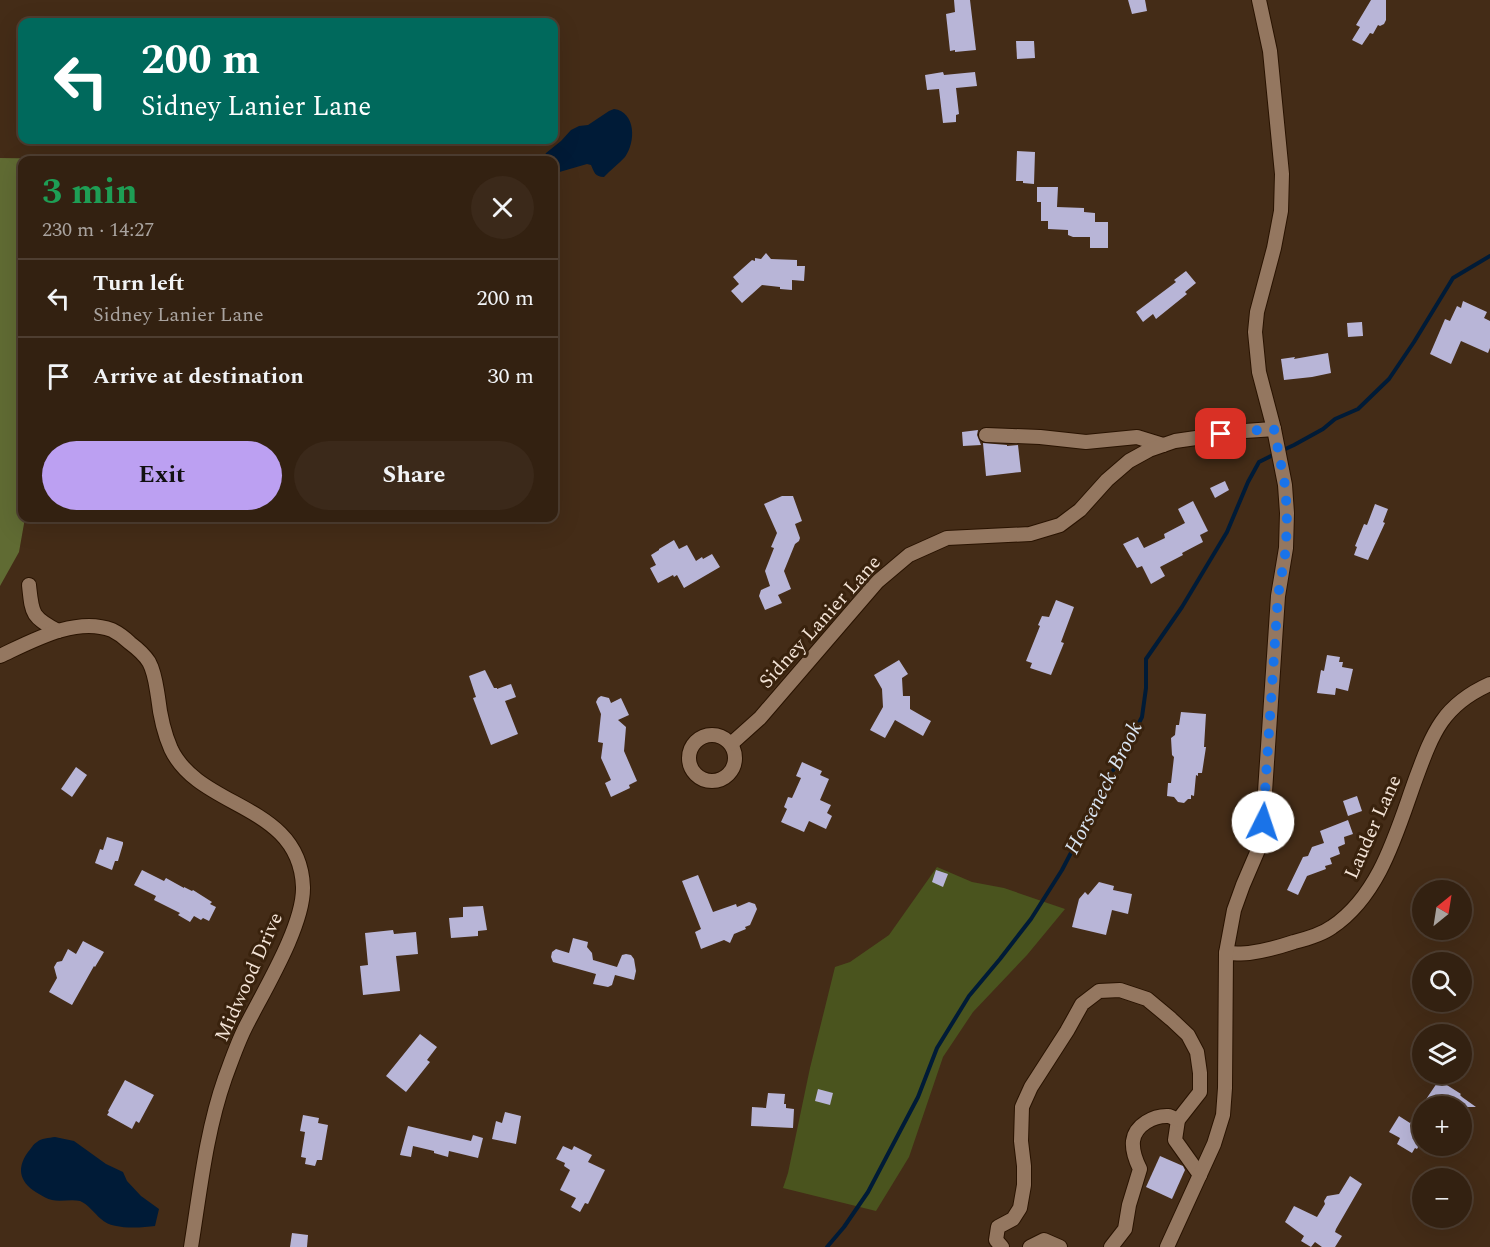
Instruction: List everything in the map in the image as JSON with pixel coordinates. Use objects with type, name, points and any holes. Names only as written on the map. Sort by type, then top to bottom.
[{"type":"street","points":[[1167,1247],[1214,1144],[1223,1115],[1226,953],[1234,910],[1258,850],[1263,822],[1278,596],[1286,549],[1285,485],[1259,372],[1255,332],[1257,312],[1281,211],[1282,174],[1270,51],[1259,0]]},
{"type":"street","name":"Sidney Lanier Lane","points":[[731,744],[760,718],[877,582],[909,555],[947,538],[1030,534],[1060,525],[1080,510],[1107,480],[1129,461],[1149,450],[1175,441],[1245,431],[1275,435]]},
{"type":"street","points":[[986,435],[1086,442],[1137,436],[1163,445]]},
{"type":"street","points":[[29,585],[31,609],[48,626],[58,631]]},
{"type":"street","name":"Midwood Drive","points":[[0,656],[58,631],[76,626],[111,630],[126,639],[141,651],[150,664],[155,678],[164,730],[179,763],[197,779],[281,833],[296,853],[303,888],[301,907],[293,930],[243,1031],[224,1080],[210,1132],[191,1247]]},
{"type":"street","name":"Lauder Lane","points":[[1226,953],[1249,953],[1311,937],[1331,928],[1350,913],[1373,883],[1391,845],[1438,727],[1459,702],[1490,684]]},
{"type":"street","points":[[1002,1247],[996,1240],[998,1227],[1013,1219],[1020,1208],[1024,1185],[1021,1141],[1022,1107],[1031,1087],[1082,1004],[1099,991],[1120,990],[1147,999],[1188,1035],[1197,1052],[1200,1092],[1178,1120],[1176,1140],[1200,1175]]},
{"type":"street","points":[[1111,1247],[1125,1229],[1129,1205],[1140,1169],[1136,1161],[1133,1141],[1138,1129],[1150,1119],[1170,1116],[1178,1120]]},
{"type":"street","points":[[1030,1247],[1044,1240],[1060,1247]]},
{"type":"green space","points":[[0,158],[18,158],[18,522],[24,522],[19,552],[0,586]]},
{"type":"green space","points":[[937,867],[972,882],[1004,888],[1065,909],[1027,955],[973,1012],[943,1057],[909,1157],[876,1211],[783,1188],[835,967],[850,962],[889,935]]},
{"type":"water","points":[[614,109],[621,111],[630,122],[631,144],[625,157],[604,177],[597,175],[591,165],[587,164],[558,172],[558,156],[545,156],[546,153],[571,130],[588,125]]},
{"type":"water","points":[[55,1137],[74,1141],[106,1164],[123,1172],[127,1181],[141,1196],[159,1209],[155,1226],[134,1228],[112,1225],[106,1223],[80,1201],[50,1200],[28,1186],[21,1171],[24,1159],[33,1145],[45,1138]]},
{"type":"building","points":[[954,0],[970,0],[976,50],[950,51],[946,14],[955,12]]},
{"type":"building","points":[[1128,0],[1145,0],[1147,11],[1132,14]]},
{"type":"building","points":[[1371,0],[1386,0],[1386,20],[1384,24],[1378,25],[1373,34],[1370,33],[1362,45],[1352,40],[1360,27],[1356,25]]},
{"type":"building","points":[[1016,41],[1034,41],[1035,58],[1017,59]]},
{"type":"building","points":[[943,72],[944,75],[975,72],[977,86],[956,88],[959,114],[956,115],[956,122],[943,123],[939,89],[927,90],[925,75]]},
{"type":"building","points":[[1017,151],[1035,152],[1034,184],[1016,181]]},
{"type":"building","points":[[1037,187],[1058,187],[1057,207],[1084,208],[1084,212],[1095,213],[1095,222],[1108,222],[1108,248],[1090,248],[1090,237],[1073,237],[1068,235],[1068,230],[1048,229],[1048,221],[1041,221],[1041,202],[1037,202]]},
{"type":"building","points":[[766,253],[771,259],[797,260],[797,266],[805,266],[804,281],[792,280],[792,290],[762,285],[742,303],[731,291],[739,284],[733,277],[752,260],[761,259]]},
{"type":"building","points":[[1186,271],[1196,283],[1185,292],[1187,294],[1156,319],[1153,314],[1143,322],[1136,312],[1176,282],[1174,280]]},
{"type":"building","points":[[1463,301],[1487,312],[1484,318],[1490,321],[1490,348],[1488,353],[1461,341],[1451,364],[1430,354],[1445,319],[1450,321],[1457,306],[1461,308]]},
{"type":"building","points":[[1362,322],[1363,336],[1348,337],[1347,323]]},
{"type":"building","points":[[1328,353],[1331,373],[1284,380],[1281,359]]},
{"type":"building","points":[[978,430],[977,435],[981,445],[963,446],[962,432]]},
{"type":"building","points":[[983,443],[1018,445],[1021,472],[986,476]]},
{"type":"building","points":[[1225,481],[1229,490],[1215,498],[1210,488]]},
{"type":"building","points":[[782,496],[793,496],[802,521],[795,524],[800,538],[795,544],[784,571],[791,589],[778,595],[782,603],[765,610],[759,596],[761,590],[770,586],[765,571],[777,533],[764,504]]},
{"type":"building","points":[[1193,501],[1208,531],[1200,535],[1203,542],[1160,567],[1165,576],[1151,584],[1142,566],[1137,568],[1123,544],[1138,537],[1144,548],[1165,538],[1164,534],[1185,523],[1178,509]]},
{"type":"building","points":[[1375,504],[1388,509],[1383,522],[1385,523],[1368,560],[1354,555],[1357,547],[1355,546],[1364,524],[1367,525]]},
{"type":"building","points":[[674,540],[679,549],[687,545],[696,561],[712,554],[720,567],[684,588],[677,575],[658,583],[650,568],[656,565],[651,555]]},
{"type":"building","points":[[1056,600],[1074,607],[1061,642],[1064,643],[1051,675],[1030,668],[1032,663],[1026,661],[1042,616],[1049,617]]},
{"type":"building","points":[[1327,655],[1340,657],[1339,662],[1343,662],[1342,667],[1353,669],[1348,691],[1336,688],[1335,695],[1317,693],[1321,670],[1324,671]]},
{"type":"building","points":[[899,660],[908,674],[902,678],[903,696],[910,696],[910,709],[931,721],[923,736],[895,720],[885,738],[870,730],[883,707],[882,689],[874,675]]},
{"type":"building","points":[[485,670],[494,688],[511,684],[516,697],[505,701],[518,734],[491,745],[473,698],[476,697],[469,676]]},
{"type":"building","points":[[601,696],[609,698],[611,703],[621,698],[629,715],[618,720],[626,727],[624,751],[637,781],[629,785],[630,788],[611,797],[605,783],[611,780],[601,758],[603,743],[598,742],[601,714],[596,702]]},
{"type":"building","points":[[1181,712],[1206,714],[1204,747],[1206,747],[1202,773],[1196,775],[1194,796],[1191,795],[1191,799],[1184,803],[1167,796],[1174,757],[1171,738],[1175,735],[1176,725],[1179,725]]},
{"type":"building","points":[[802,762],[822,771],[820,775],[829,779],[820,800],[831,805],[827,813],[832,816],[826,829],[809,821],[804,832],[781,822],[787,809],[784,807],[788,797],[792,798],[801,778],[796,776]]},
{"type":"building","points":[[76,767],[87,775],[72,797],[61,789]]},
{"type":"building","points":[[1357,796],[1362,811],[1348,816],[1343,801]]},
{"type":"building","points":[[1348,820],[1353,834],[1344,837],[1345,844],[1338,847],[1340,854],[1330,858],[1332,864],[1325,866],[1326,869],[1307,876],[1298,895],[1287,890],[1303,857],[1308,856],[1312,847],[1324,843],[1320,831]]},
{"type":"building","points":[[107,837],[123,842],[118,861],[115,861],[112,870],[95,863],[100,849],[103,850]]},
{"type":"building","points":[[142,870],[164,881],[166,878],[184,888],[193,890],[212,902],[210,904],[216,907],[209,921],[194,916],[190,922],[178,915],[180,913],[154,900],[156,896],[134,885]]},
{"type":"building","points":[[936,870],[948,874],[943,887],[932,882]]},
{"type":"building","points":[[698,875],[713,912],[736,904],[737,907],[749,902],[755,904],[757,909],[750,925],[734,934],[730,943],[724,940],[701,949],[695,932],[701,929],[682,881]]},
{"type":"building","points":[[1099,882],[1114,886],[1113,890],[1132,894],[1128,914],[1112,910],[1106,935],[1072,927],[1079,899],[1085,892],[1088,895]]},
{"type":"building","points":[[483,906],[487,930],[478,931],[478,936],[451,938],[449,918],[463,917],[463,907]]},
{"type":"building","points":[[393,930],[394,934],[416,932],[418,954],[396,956],[400,991],[363,995],[360,966],[368,965],[365,933]]},
{"type":"building","points":[[573,938],[588,942],[587,947],[592,953],[593,960],[617,967],[622,955],[631,955],[636,971],[634,980],[615,975],[612,985],[608,987],[593,984],[596,974],[553,962],[552,952],[556,949],[569,953]]},
{"type":"building","points":[[83,941],[104,952],[72,1005],[49,992],[57,978],[54,967],[57,962],[62,961],[68,949],[76,954]]},
{"type":"building","points":[[420,1034],[437,1047],[427,1060],[430,1062],[406,1092],[386,1076]]},
{"type":"building","points":[[125,1080],[154,1095],[139,1123],[136,1121],[132,1129],[107,1115]]},
{"type":"building","points":[[1436,1084],[1445,1084],[1461,1094],[1461,1096],[1428,1096]]},
{"type":"building","points":[[818,1089],[833,1093],[830,1105],[815,1101]]},
{"type":"building","points":[[768,1093],[785,1094],[786,1108],[794,1109],[793,1128],[751,1126],[752,1107],[766,1108]]},
{"type":"building","points":[[505,1112],[521,1116],[516,1144],[492,1139],[496,1121],[502,1123]]},
{"type":"building","points":[[303,1115],[319,1118],[318,1123],[328,1125],[322,1160],[317,1160],[315,1166],[305,1164],[306,1158],[301,1157],[305,1132],[300,1131]]},
{"type":"building","points":[[1399,1116],[1410,1123],[1412,1120],[1412,1153],[1397,1144],[1400,1138],[1389,1132]]},
{"type":"building","points":[[408,1126],[471,1141],[473,1135],[483,1138],[478,1158],[449,1151],[448,1157],[413,1146],[411,1157],[400,1155]]},
{"type":"building","points":[[563,1146],[572,1150],[574,1146],[592,1155],[588,1162],[605,1170],[588,1204],[585,1203],[580,1212],[571,1207],[576,1198],[560,1190],[570,1170],[564,1166],[565,1163],[556,1159]]},
{"type":"building","points":[[1160,1156],[1183,1166],[1185,1170],[1172,1199],[1146,1187]]},
{"type":"building","points":[[1350,1176],[1362,1184],[1336,1229],[1335,1232],[1342,1236],[1335,1247],[1322,1247],[1315,1242],[1311,1247],[1301,1241],[1304,1236],[1285,1222],[1294,1206],[1317,1217],[1327,1196],[1339,1194]]},
{"type":"building","points":[[292,1233],[308,1235],[307,1247],[290,1247]]},
{"type":"waterway","name":"Horseneck Brook","points":[[1281,451],[1323,429],[1335,419],[1358,409],[1389,379],[1453,278],[1490,256]]},
{"type":"waterway","name":"Horseneck Brook","points":[[827,1247],[868,1192],[918,1097],[937,1048],[969,996],[1031,919],[1062,870],[1102,787],[1142,717],[1146,688],[1146,659],[1182,607],[1227,532],[1259,462],[1275,454]]},
{"type":"route","points":[[1221,434],[1274,429],[1285,485],[1286,549],[1278,596],[1263,822]]}]
